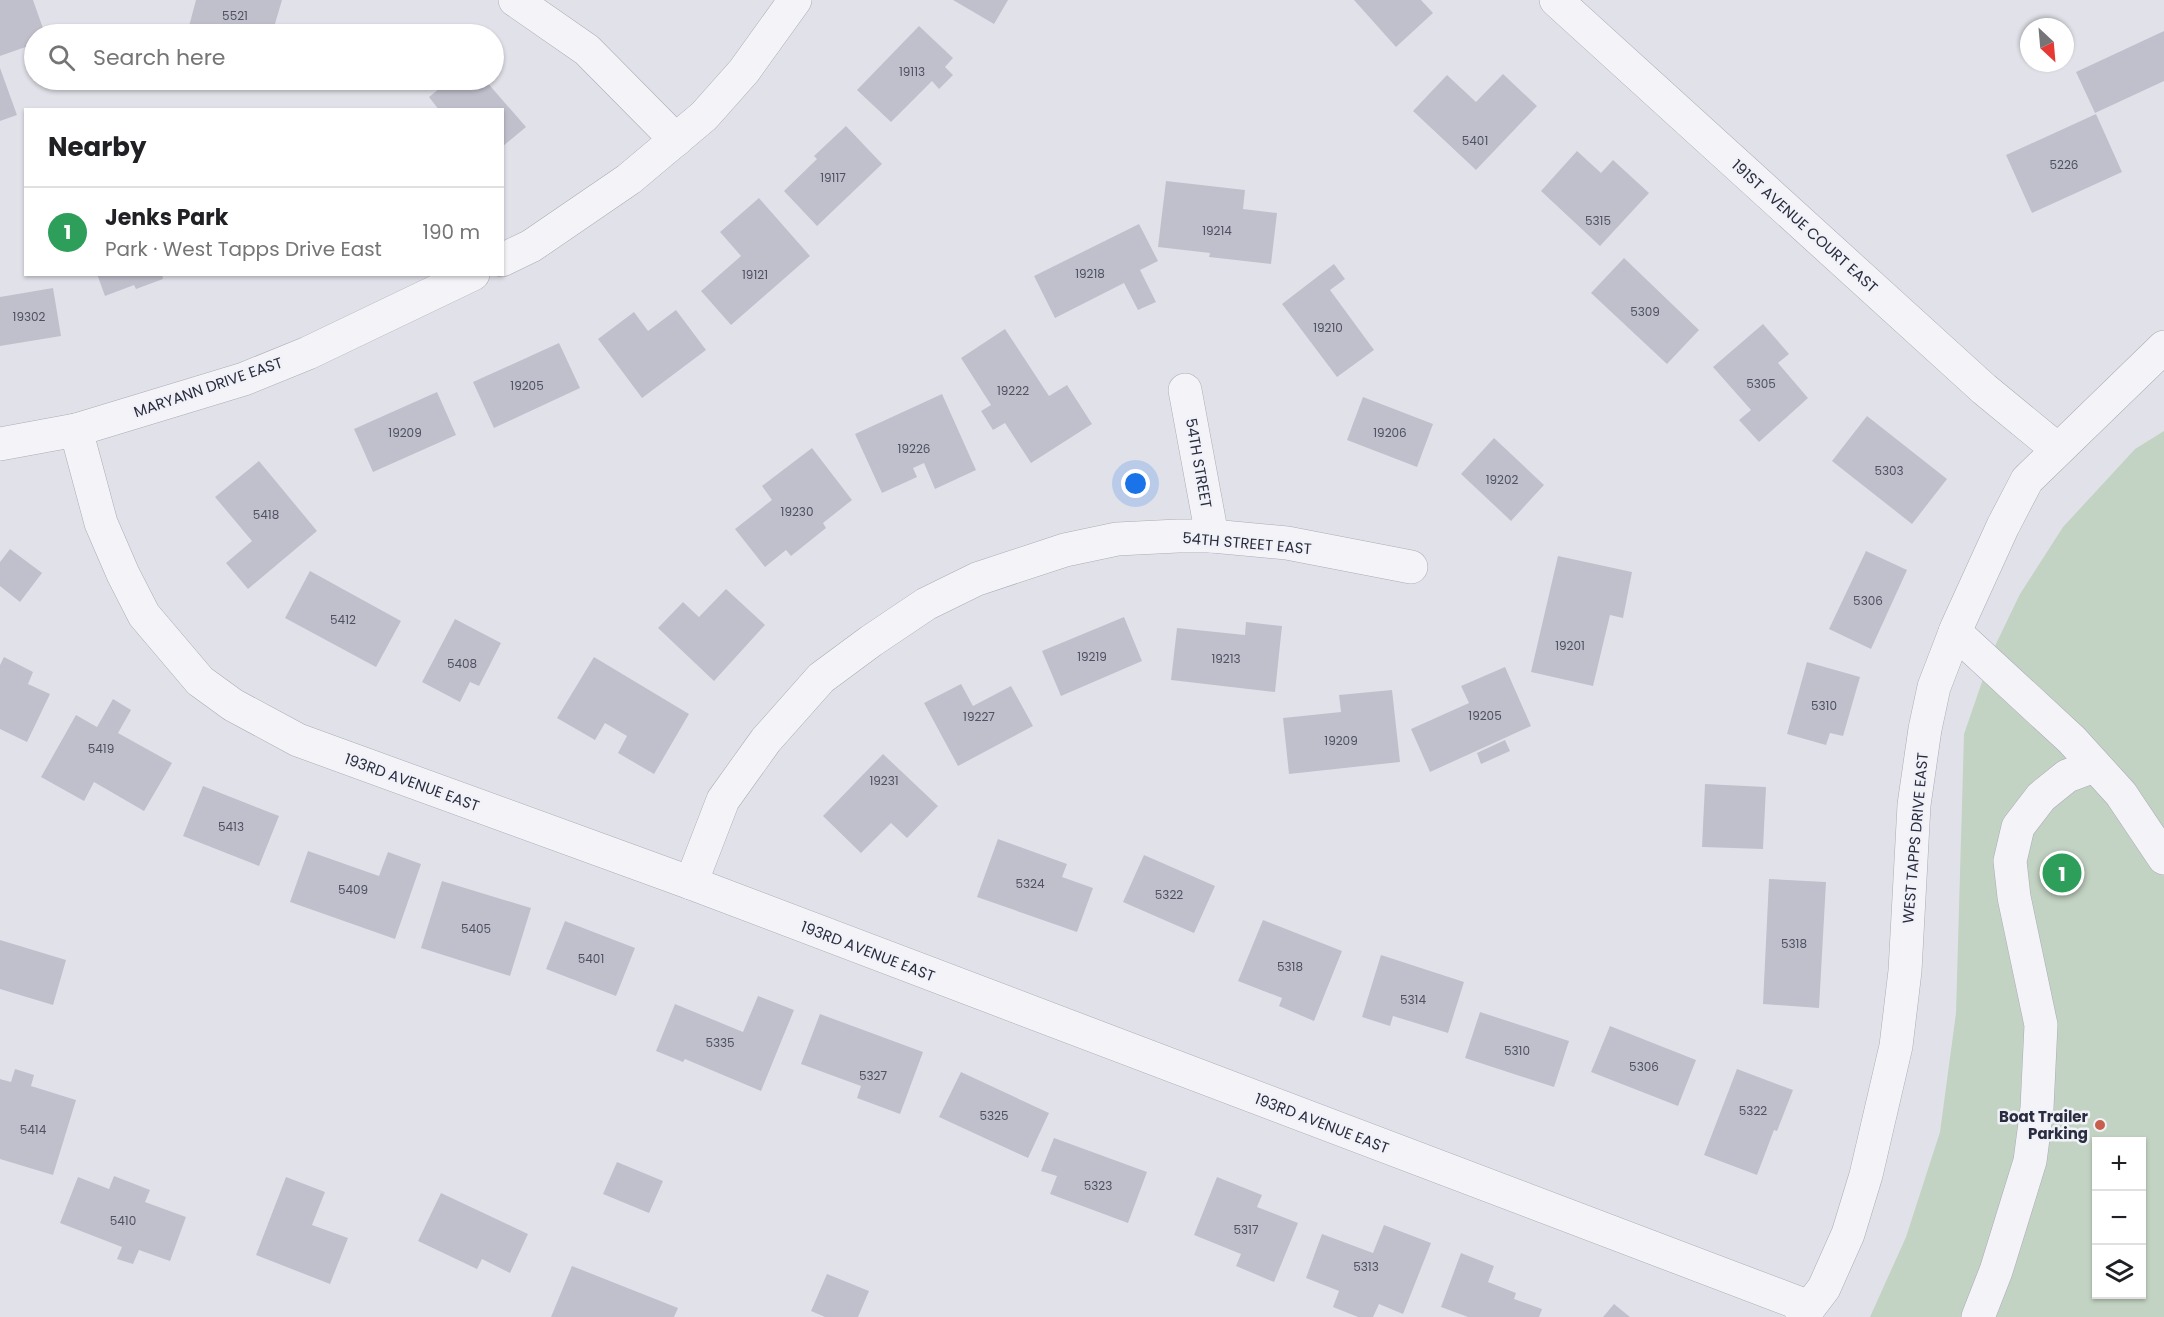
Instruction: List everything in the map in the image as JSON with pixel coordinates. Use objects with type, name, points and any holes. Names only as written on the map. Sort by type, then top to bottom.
[{"type":"street","points":[[515,0],[587,50],[676,140]]},
{"type":"street","points":[[504,259],[531,246],[629,179],[704,116],[744,71],[795,0]]},
{"type":"street","name":"191ST AVENUE COURT EAST","points":[[1556,0],[1984,389],[2057,449]]},
{"type":"street","name":"MARYANN DRIVE EAST","points":[[0,444],[76,430],[244,379],[308,353],[469,276]]},
{"type":"street","name":"WEST TAPPS DRIVE EAST","points":[[1806,1312],[1824,1288],[1848,1234],[1866,1175],[1896,1046],[1905,971],[1914,805],[1925,729],[1934,687],[1954,632],[2002,526],[2027,480],[2164,347]]},
{"type":"street","name":"54TH STREET","points":[[1185,390],[1212,536]]},
{"type":"street","name":"193RD AVENUE EAST","points":[[76,430],[101,523],[144,615],[200,681],[233,705],[298,740],[691,883],[1806,1312]]},
{"type":"street","name":"54TH STREET EAST","points":[[691,883],[723,800],[766,740],[821,678],[871,640],[926,604],[977,579],[1065,550],[1117,539],[1212,536],[1287,543],[1411,567]]},
{"type":"street","points":[[1954,632],[2072,740],[2121,794],[2162,848]]},
{"type":"street","points":[[1978,1317],[1996,1271],[2030,1161],[2037,1108],[2041,1025],[2014,897],[2010,861],[2018,827],[2041,797],[2067,776],[2094,766]]},
{"type":"green space","points":[[2164,431],[2164,1317],[1870,1317],[1906,1237],[1940,1132],[1956,1013],[1964,734],[1993,650],[2020,594],[2063,527],[2135,449]]},
{"type":"building","points":[[0,0],[33,0],[41,24],[24,24],[24,48],[0,56]]},
{"type":"building","points":[[196,0],[282,0],[275,24],[190,24]]},
{"type":"building","points":[[953,0],[1008,0],[994,24]]},
{"type":"building","points":[[1354,0],[1421,0],[1433,13],[1396,47]]},
{"type":"building","points":[[919,26],[953,58],[945,67],[953,75],[939,89],[932,81],[891,122],[857,90]]},
{"type":"building","points":[[2164,31],[2164,81],[2095,113],[2076,72]]},
{"type":"building","points":[[0,68],[17,115],[0,121]]},
{"type":"building","points":[[1503,74],[1537,106],[1476,170],[1413,111],[1447,75],[1476,102]]},
{"type":"building","points":[[438,90],[494,90],[526,127],[504,145],[504,108],[437,108],[429,97]]},
{"type":"building","points":[[2096,114],[2122,172],[2032,213],[2006,155]]},
{"type":"building","points":[[846,126],[882,164],[817,226],[784,191],[817,159],[814,156]]},
{"type":"building","points":[[1577,151],[1601,173],[1613,160],[1649,193],[1600,246],[1541,191]]},
{"type":"building","points":[[1166,181],[1245,190],[1243,209],[1277,213],[1271,264],[1209,257],[1210,253],[1158,247]]},
{"type":"building","points":[[759,198],[810,256],[731,325],[701,291],[741,256],[720,232]]},
{"type":"building","points":[[1139,224],[1158,261],[1140,270],[1156,302],[1138,310],[1124,283],[1055,318],[1034,276]]},
{"type":"building","points":[[1624,258],[1699,330],[1667,364],[1591,293]]},
{"type":"building","points":[[1334,264],[1345,279],[1330,290],[1374,350],[1337,377],[1282,304]]},
{"type":"building","points":[[98,276],[162,276],[163,279],[136,289],[134,285],[105,296]]},
{"type":"building","points":[[53,288],[61,336],[0,346],[0,297]]},
{"type":"building","points":[[676,310],[706,350],[642,398],[598,339],[634,312],[648,331]]},
{"type":"building","points":[[1763,324],[1789,354],[1778,363],[1808,398],[1759,442],[1739,420],[1751,410],[1713,367]]},
{"type":"building","points":[[1005,329],[1049,396],[1067,385],[1092,424],[1031,463],[1005,423],[993,430],[981,411],[991,405],[961,358]]},
{"type":"building","points":[[559,343],[580,388],[494,428],[473,382]]},
{"type":"building","points":[[437,392],[456,435],[373,472],[354,429]]},
{"type":"building","points":[[942,394],[976,470],[935,489],[924,463],[913,468],[917,477],[882,493],[855,434]]},
{"type":"building","points":[[1363,397],[1433,424],[1417,467],[1347,440]]},
{"type":"building","points":[[1867,416],[1947,479],[1912,524],[1832,461]]},
{"type":"building","points":[[1494,438],[1544,485],[1511,521],[1461,474]]},
{"type":"building","points":[[812,448],[852,500],[823,523],[826,528],[791,556],[786,550],[765,567],[735,529],[772,500],[762,486]]},
{"type":"building","points":[[259,461],[317,531],[248,589],[226,563],[252,541],[215,497]]},
{"type":"building","points":[[10,549],[42,573],[20,602],[0,586],[0,562]]},
{"type":"building","points":[[1866,551],[1907,570],[1871,649],[1829,629]]},
{"type":"building","points":[[1558,556],[1632,572],[1623,618],[1610,615],[1593,686],[1531,672]]},
{"type":"building","points":[[310,571],[401,621],[376,667],[285,618]]},
{"type":"building","points":[[726,589],[765,625],[714,681],[658,628],[683,602],[699,617]]},
{"type":"building","points":[[1124,617],[1142,661],[1061,696],[1042,651]]},
{"type":"building","points":[[455,619],[501,643],[479,686],[470,682],[460,702],[422,682]]},
{"type":"building","points":[[1246,622],[1282,626],[1275,692],[1171,680],[1177,628],[1245,635]]},
{"type":"building","points":[[4,657],[33,672],[28,684],[50,694],[27,742],[0,729],[0,665]]},
{"type":"building","points":[[594,657],[689,714],[654,774],[618,753],[627,736],[605,723],[595,740],[557,718]]},
{"type":"building","points":[[1807,662],[1860,677],[1843,736],[1830,733],[1826,745],[1787,734]]},
{"type":"building","points":[[1505,667],[1531,726],[1430,772],[1411,729],[1469,703],[1461,686]]},
{"type":"building","points":[[961,684],[973,706],[1011,686],[1033,726],[958,766],[924,703]]},
{"type":"building","points":[[1392,690],[1400,762],[1289,774],[1283,718],[1341,712],[1339,695]]},
{"type":"building","points":[[113,699],[131,710],[118,733],[172,763],[144,811],[94,782],[84,801],[41,777],[76,715],[97,727]]},
{"type":"building","points":[[1505,740],[1510,751],[1481,764],[1477,753]]},
{"type":"building","points":[[883,754],[938,806],[907,838],[891,823],[861,853],[823,816]]},
{"type":"building","points":[[1705,784],[1766,787],[1763,849],[1702,847]]},
{"type":"building","points":[[203,786],[279,816],[259,866],[183,836]]},
{"type":"building","points":[[998,839],[1067,864],[1062,877],[1093,888],[1077,932],[977,897]]},
{"type":"building","points":[[308,851],[379,876],[388,852],[421,864],[395,939],[290,902]]},
{"type":"building","points":[[1144,855],[1215,886],[1194,933],[1123,902]]},
{"type":"building","points":[[1769,879],[1826,882],[1819,1008],[1763,1004]]},
{"type":"building","points":[[442,881],[531,908],[510,976],[421,948]]},
{"type":"building","points":[[1263,920],[1342,951],[1314,1021],[1279,1006],[1282,998],[1238,981]]},
{"type":"building","points":[[565,921],[635,948],[616,996],[546,969]]},
{"type":"building","points":[[0,940],[66,960],[53,1005],[0,989]]},
{"type":"building","points":[[1381,955],[1464,982],[1448,1033],[1393,1016],[1390,1026],[1362,1017]]},
{"type":"building","points":[[758,996],[794,1010],[761,1091],[685,1059],[683,1062],[656,1051],[675,1004],[743,1032]]},
{"type":"building","points":[[1480,1012],[1569,1041],[1554,1087],[1465,1058]]},
{"type":"building","points":[[820,1014],[923,1052],[900,1114],[857,1098],[861,1086],[801,1064]]},
{"type":"building","points":[[1610,1026],[1696,1060],[1678,1106],[1591,1072]]},
{"type":"building","points":[[15,1069],[34,1075],[31,1086],[76,1100],[53,1175],[0,1159],[0,1079],[11,1082]]},
{"type":"building","points":[[1737,1069],[1793,1090],[1777,1131],[1774,1130],[1757,1175],[1704,1155]]},
{"type":"building","points":[[961,1072],[1049,1113],[1028,1158],[939,1117]]},
{"type":"building","points":[[1054,1138],[1147,1172],[1128,1223],[1050,1194],[1057,1176],[1041,1171]]},
{"type":"building","points":[[617,1162],[663,1181],[649,1213],[603,1194]]},
{"type":"building","points":[[114,1176],[150,1190],[145,1202],[186,1217],[170,1261],[139,1250],[133,1264],[117,1259],[122,1247],[60,1223],[78,1177],[109,1189]]},
{"type":"building","points":[[286,1177],[325,1192],[312,1225],[348,1238],[330,1284],[256,1255]]},
{"type":"building","points":[[1217,1177],[1262,1195],[1257,1207],[1298,1223],[1274,1282],[1236,1266],[1241,1254],[1194,1235]]},
{"type":"building","points":[[441,1193],[528,1234],[510,1273],[482,1259],[477,1269],[418,1241]]},
{"type":"building","points":[[1384,1225],[1431,1243],[1403,1314],[1379,1304],[1373,1317],[1358,1317],[1333,1307],[1339,1291],[1306,1278],[1322,1234],[1373,1253]]},
{"type":"building","points":[[1461,1253],[1494,1266],[1488,1282],[1516,1293],[1514,1299],[1542,1309],[1539,1317],[1468,1317],[1441,1307]]},
{"type":"building","points":[[572,1266],[678,1308],[674,1317],[551,1317]]},
{"type":"building","points":[[827,1274],[869,1291],[858,1317],[825,1317],[811,1311]]},
{"type":"building","points":[[1614,1304],[1630,1317],[1603,1317]]},
{"type":"place","name":"Jenks Park","points":[[2062,873]]},
{"type":"place","name":"Boat Trailer Parking","points":[[2100,1125]]}]
